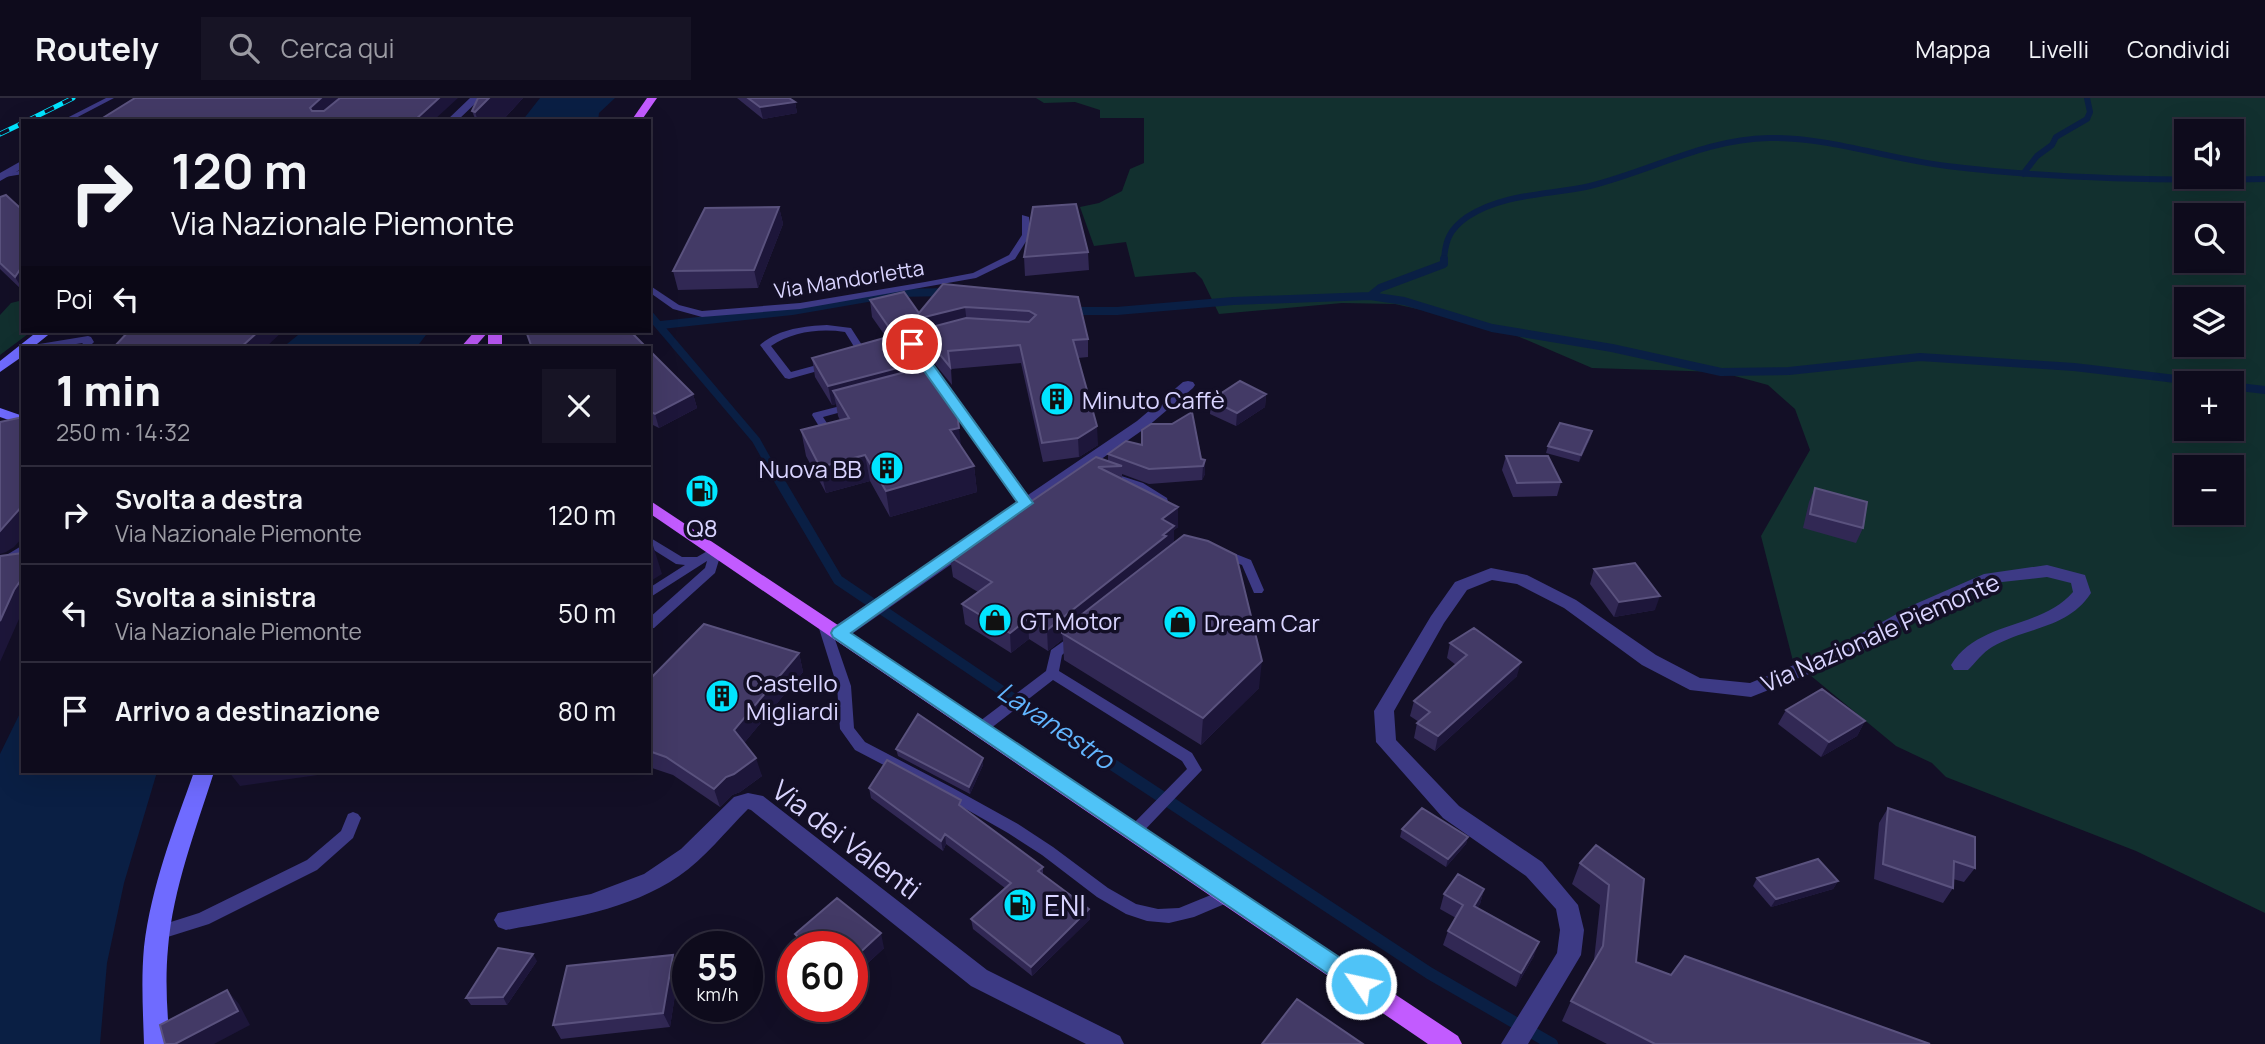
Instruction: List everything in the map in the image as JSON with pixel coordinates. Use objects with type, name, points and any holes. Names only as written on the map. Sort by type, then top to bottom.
[{"type":"main road","points":[[637,119],[652,98]]},
{"type":"main road","points":[[29,346],[44,333]]},
{"type":"main road","points":[[0,368],[21,353]]},
{"type":"main road","points":[[0,412],[21,420]]},
{"type":"main road","points":[[651,507],[708,555],[839,625],[981,728],[1449,1044]]},
{"type":"main road","points":[[157,1044],[154,993],[158,933],[183,837],[204,773]]},
{"type":"street","points":[[453,119],[476,98]]},
{"type":"street","points":[[932,380],[1026,503]]},
{"type":"street","points":[[839,625],[909,583],[1142,425],[1188,385]]},
{"type":"street","points":[[0,568],[21,552]]},
{"type":"street","name":"Via Nazionale Piemonte","points":[[1514,1044],[1569,955],[1572,930],[1567,905],[1534,869],[1451,812],[1386,742],[1384,711],[1437,620],[1461,586],[1491,573],[1521,579],[1570,604],[1649,660],[1697,685],[1751,690],[1840,654],[1919,609],[1990,578],[2047,571],[2079,579],[2082,593],[2069,609],[1984,643],[1961,664]]},
{"type":"street","name":"Via dei Valenti","points":[[506,920],[566,908],[641,887],[672,869],[741,803],[756,802],[979,978],[1111,1044]]},
{"type":"lane","points":[[68,119],[111,98]]},
{"type":"lane","name":"Via Mandorletta","points":[[651,289],[676,307],[702,314],[800,306],[925,285],[976,275],[1013,257],[1026,236],[1025,217]]},
{"type":"lane","points":[[839,363],[789,376],[765,345],[776,337],[832,326],[848,330],[864,356]]},
{"type":"lane","points":[[41,346],[88,339],[89,342],[85,346]]},
{"type":"lane","points":[[852,359],[876,353]]},
{"type":"lane","points":[[829,434],[817,415],[866,402]]},
{"type":"lane","points":[[1082,465],[1139,485],[1163,500],[1165,513]]},
{"type":"lane","points":[[651,542],[680,561],[708,555]]},
{"type":"lane","points":[[1206,548],[1247,563],[1258,590]]},
{"type":"lane","points":[[651,593],[708,555]]},
{"type":"lane","points":[[651,623],[712,570],[708,555]]},
{"type":"lane","points":[[839,625],[847,729],[860,746],[982,810],[1037,844],[1112,898],[1146,914],[1181,917],[1228,895]]},
{"type":"lane","points":[[981,728],[1052,673],[1056,653],[1086,629]]},
{"type":"lane","points":[[1052,673],[1187,757],[1195,770],[1184,785],[1134,832]]},
{"type":"lane","points":[[158,933],[203,919],[312,865],[348,834],[353,818]]},
{"type":"green space","points":[[1036,98],[2265,98],[2265,913],[2136,851],[1946,777],[1932,763],[1896,746],[1793,661],[1761,536],[1810,450],[1795,409],[1768,385],[1720,372],[1592,368],[1494,326],[1395,304],[1342,303],[1219,314],[1202,279],[1195,272],[1135,277],[1126,242],[1094,246],[1080,207],[1099,203],[1122,191],[1130,169],[1144,163],[1144,118],[1100,118],[1100,110],[1075,102],[1044,103]]},
{"type":"green space","points":[[21,300],[21,333],[29,333],[0,355],[0,315],[11,303]]},
{"type":"water","points":[[540,98],[615,98],[599,113],[598,119],[524,119]]},
{"type":"water","points":[[301,333],[427,333],[418,346],[284,346]]},
{"type":"water","points":[[21,711],[21,773],[157,773],[124,883],[107,963],[100,1044],[0,1044],[0,754]]},
{"type":"building","points":[[135,98],[321,98],[310,108],[312,111],[324,111],[340,98],[439,98],[416,119],[101,119]]},
{"type":"building","points":[[478,98],[489,98],[475,112],[472,111]]},
{"type":"building","points":[[748,98],[789,98],[795,102],[760,107]]},
{"type":"building","points":[[6,195],[21,206],[21,268],[15,277],[0,263],[0,197]]},
{"type":"building","points":[[1076,204],[1088,252],[1024,257],[1033,207]]},
{"type":"building","points":[[779,207],[754,270],[673,271],[705,208]]},
{"type":"building","points":[[943,284],[1078,297],[1088,339],[1073,340],[1097,426],[1078,438],[1042,443],[1020,345],[948,351],[950,367],[920,330],[966,318],[1029,322],[1036,315],[1029,311],[965,307],[888,326],[870,300],[904,292],[919,313]]},
{"type":"building","points":[[906,332],[925,361],[828,386],[812,358]]},
{"type":"building","points":[[127,333],[257,333],[242,346],[115,346]]},
{"type":"building","points":[[527,333],[632,333],[645,346],[531,346]]},
{"type":"building","points":[[651,352],[693,394],[655,414],[651,412]]},
{"type":"building","points":[[932,365],[955,397],[959,428],[950,430],[974,466],[886,491],[865,455],[820,467],[801,430],[849,418],[833,391]]},
{"type":"building","points":[[1240,381],[1266,394],[1237,413],[1211,400]]},
{"type":"building","points":[[1192,412],[1201,459],[1205,460],[1203,466],[1149,469],[1108,454],[1126,441],[1142,445],[1142,430],[1151,424],[1172,424]]},
{"type":"building","points":[[21,417],[21,507],[0,531],[0,422]]},
{"type":"building","points":[[1560,423],[1592,431],[1581,455],[1548,446]]},
{"type":"building","points":[[1506,456],[1548,456],[1561,482],[1517,483]]},
{"type":"building","points":[[1096,457],[1122,466],[1098,467],[1178,507],[1162,519],[1174,526],[1163,535],[1166,536],[1047,630],[1028,619],[1010,633],[962,604],[992,582],[950,557]]},
{"type":"building","points":[[1815,488],[1867,502],[1863,528],[1810,514]]},
{"type":"building","name":"Dream Car","points":[[1184,535],[1208,541],[1236,555],[1262,661],[1203,718],[1062,633],[1063,629]]},
{"type":"building","points":[[21,553],[21,580],[0,621],[0,556]]},
{"type":"building","points":[[1635,563],[1660,596],[1619,602],[1594,569]]},
{"type":"building","points":[[704,624],[799,653],[734,730],[756,758],[726,777],[714,789],[666,757],[651,752],[651,678]]},
{"type":"building","points":[[1474,628],[1521,662],[1438,736],[1417,723],[1430,712],[1414,701],[1467,655],[1450,643]]},
{"type":"building","points":[[1822,689],[1865,721],[1829,742],[1786,710]]},
{"type":"building","points":[[918,714],[983,758],[969,787],[896,749]]},
{"type":"building","points":[[887,760],[961,800],[959,805],[1043,867],[1038,871],[1089,909],[1031,967],[971,919],[1011,883],[945,834],[941,841],[869,788]]},
{"type":"building","points":[[1422,808],[1468,837],[1448,859],[1402,829]]},
{"type":"building","points":[[1888,808],[1975,837],[1975,868],[1954,861],[1953,888],[1883,864]]},
{"type":"building","points":[[1596,845],[1644,879],[1636,962],[1671,975],[1685,956],[1930,1044],[1655,1044],[1571,1001],[1603,946],[1609,885],[1580,863]]},
{"type":"building","points":[[1818,859],[1838,881],[1776,899],[1757,878]]},
{"type":"building","points":[[1458,874],[1484,889],[1474,906],[1539,942],[1521,973],[1448,931],[1463,905],[1444,894]]},
{"type":"building","points":[[837,898],[881,933],[868,945],[868,931],[798,931]]},
{"type":"building","points":[[498,948],[533,954],[503,997],[466,998]]},
{"type":"building","points":[[672,955],[663,1013],[553,1025],[567,966]]},
{"type":"building","points":[[227,990],[238,1011],[175,1044],[165,1044],[160,1025]]},
{"type":"building","points":[[1297,999],[1363,1044],[1262,1044]]},
{"type":"waterway","points":[[2023,174],[2037,156],[2052,145],[2056,137],[2087,119],[2090,112],[2087,98]]},
{"type":"waterway","points":[[1444,261],[1447,241],[1456,226],[1481,209],[1511,199],[1613,180],[1700,150],[1745,140],[1769,138],[1814,141],[1925,163],[2023,174]]},
{"type":"waterway","points":[[2023,174],[2146,179],[2265,179]]},
{"type":"waterway","points":[[1370,296],[1380,288],[1444,264],[1444,261]]},
{"type":"waterway","points":[[661,325],[792,311],[896,293],[949,292]]},
{"type":"waterway","points":[[1071,311],[1117,311],[1233,301],[1370,296]]},
{"type":"waterway","points":[[1370,296],[1404,301],[1492,328],[1612,348],[1721,372],[1789,371],[1920,357],[2074,367],[2174,379]]},
{"type":"waterway","name":"Lavanestro","points":[[651,316],[756,440],[770,465]]},
{"type":"waterway","points":[[2244,388],[2265,390]]},
{"type":"waterway","name":"Lavanestro","points":[[769,463],[838,580],[1047,721]]},
{"type":"waterway","name":"Lavanestro","points":[[1045,720],[1429,973],[1552,1044]]},
{"type":"railway","points":[[31,119],[73,98]]},
{"type":"railway","points":[[0,134],[21,124]]},
{"type":"place","name":"Minuto Caffè","points":[[1057,399]]},
{"type":"place","name":"Nuova BB","points":[[887,468]]},
{"type":"place","name":"Q8","points":[[702,491]]},
{"type":"place","name":"GT Motor","points":[[995,620]]},
{"type":"place","name":"Dream Car","points":[[1180,622]]},
{"type":"place","name":"Castello Migliardi","points":[[722,696]]},
{"type":"place","name":"ENI","points":[[1020,905]]},
{"type":"route","points":[[912,344],[1026,503],[839,633],[1361,984]]}]
